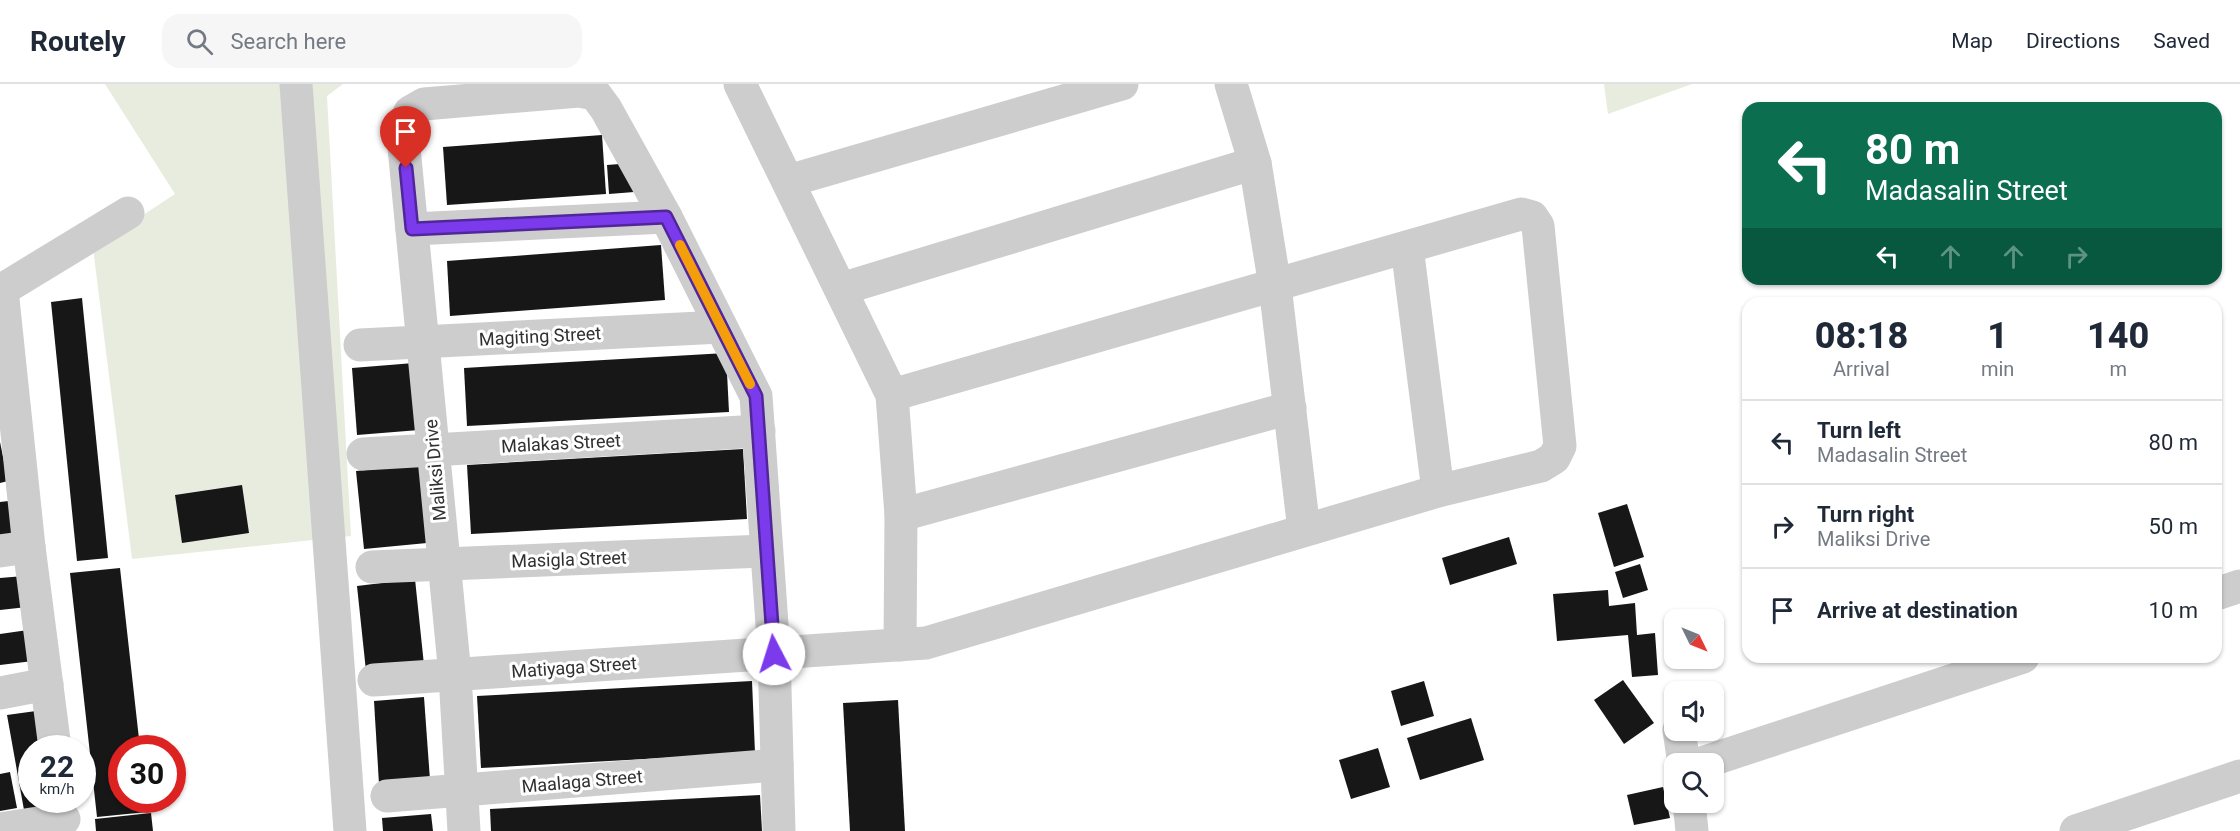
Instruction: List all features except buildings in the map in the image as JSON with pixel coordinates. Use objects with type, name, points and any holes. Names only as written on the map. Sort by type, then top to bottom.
[{"type":"street","points":[[296,84],[350,831]]},
{"type":"street","points":[[740,84],[892,395],[901,515],[900,645]]},
{"type":"street","points":[[788,181],[1122,84]]},
{"type":"street","points":[[1231,84],[1256,163],[1275,286],[1304,530]]},
{"type":"street","name":"Maliksi Drive","points":[[464,831],[455,675],[402,127],[410,112],[424,104],[579,91],[595,94],[606,109],[666,217]]},
{"type":"street","points":[[841,289],[1256,163]]},
{"type":"street","points":[[54,735],[47,684],[14,549],[1,291],[128,213]]},
{"type":"street","name":"Matiyaga Street","points":[[374,680],[926,643],[1438,491],[1541,466],[1554,458],[1560,446],[1538,226],[1532,217],[1521,214],[1407,247]]},
{"type":"street","points":[[412,229],[666,217],[756,396],[765,551],[774,654],[779,831]]},
{"type":"street","points":[[892,395],[1407,247],[1438,491]]},
{"type":"street","name":"Magiting Street","points":[[360,345],[721,327]]},
{"type":"street","points":[[901,515],[1290,408]]},
{"type":"street","name":"Malakas Street","points":[[363,454],[759,432]]},
{"type":"street","name":"Masigla Street","points":[[372,567],[765,551]]},
{"type":"street","points":[[2222,592],[2240,586]]},
{"type":"street","points":[[1724,756],[2005,663]]},
{"type":"street","points":[[0,693],[47,684]]},
{"type":"street","name":"Maalaga Street","points":[[387,796],[777,765]]},
{"type":"street","points":[[2076,831],[2240,776]]},
{"type":"street","points":[[1690,813],[1692,831]]},
{"type":"street","points":[[0,829],[64,816]]},
{"type":"shaded area","points":[[105,84],[343,84],[327,96],[351,536],[132,559],[93,248],[175,194]]},
{"type":"shaded area","points":[[1604,84],[1692,84],[1608,114]]},
{"type":"slow traffic","points":[[680,245],[750,384]]},
{"type":"route","points":[[406,168],[412,229],[666,217],[756,396],[765,551],[774,654]]}]
